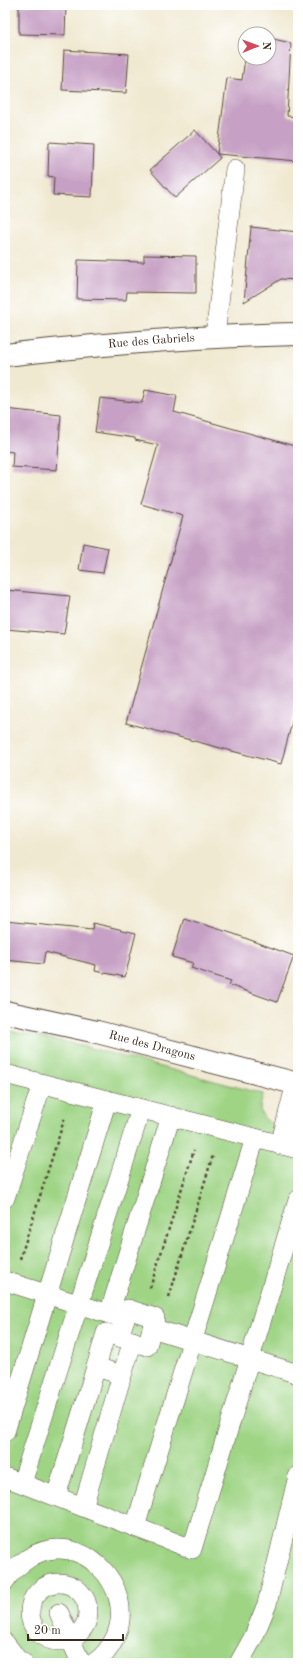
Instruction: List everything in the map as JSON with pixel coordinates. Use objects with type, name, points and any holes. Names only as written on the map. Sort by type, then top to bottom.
[{"type":"street","name":"Rue des Gabriels","points":[[5,355],[90,345],[215,336],[298,334]]},
{"type":"street","name":"Rue des Dragons","points":[[5,1012],[97,1032],[297,1084]]},
{"type":"lane","points":[[215,336],[235,169]]},
{"type":"lane","points":[[5,1074],[289,1147],[297,1084]]},
{"type":"lane","points":[[5,1198],[42,1084]]},
{"type":"lane","points":[[5,1432],[107,1100]]},
{"type":"lane","points":[[141,1109],[79,1304],[13,1480],[192,1549],[298,1200]]},
{"type":"lane","points":[[83,1507],[122,1375],[126,1339],[132,1318],[171,1116]]},
{"type":"lane","points":[[135,1527],[255,1138]]},
{"type":"lane","points":[[9,1282],[79,1304],[132,1318],[193,1341],[298,1374]]},
{"type":"lane","points":[[56,1496],[106,1333],[147,1346],[132,1318]]},
{"type":"lane","points":[[96,1367],[122,1375]]},
{"type":"lane","points":[[239,1663],[254,1636],[267,1604],[298,1476]]},
{"type":"lane","points":[[5,1581],[18,1565],[33,1556],[50,1550],[68,1551],[85,1556],[100,1566],[111,1579],[119,1595],[121,1613],[118,1630],[110,1647],[99,1660],[94,1663]]},
{"type":"lane","points":[[59,1613],[81,1663]]},
{"type":"lane","points":[[5,1643],[17,1659],[23,1663]]},
{"type":"path","points":[[9,1282],[73,1091]]},
{"type":"path","points":[[132,1318],[203,1125]]},
{"type":"green space","points":[[5,1030],[75,1044],[263,1094],[260,1107],[261,1113],[264,1117],[274,1125],[287,1129],[298,1130],[298,1663],[5,1663]]},
{"type":"building","points":[[19,5],[66,5],[65,35],[19,34]]},
{"type":"building","points":[[277,40],[291,43],[287,116],[296,117],[296,123],[298,123],[298,161],[217,154],[227,78],[242,80],[244,66],[277,66]]},
{"type":"building","points":[[64,50],[129,54],[126,93],[62,90]]},
{"type":"building","points":[[195,130],[220,158],[175,198],[150,170]]},
{"type":"building","points":[[49,142],[94,145],[92,197],[53,195],[54,177],[48,176]]},
{"type":"building","points":[[251,227],[298,232],[298,280],[281,279],[244,302]]},
{"type":"building","points":[[144,255],[196,256],[196,293],[127,292],[126,300],[77,299],[78,260],[144,262]]},
{"type":"building","points":[[145,390],[177,396],[174,412],[298,447],[298,700],[281,764],[126,723],[183,516],[141,504],[158,445],[135,440],[135,438],[95,432],[100,398],[142,403]]},
{"type":"building","points":[[5,409],[61,415],[57,470],[12,467],[13,452],[5,451]]},
{"type":"building","points":[[83,543],[108,548],[103,573],[79,570]]},
{"type":"building","points":[[5,590],[70,596],[64,634],[5,629]]},
{"type":"building","points":[[184,918],[234,934],[294,956],[277,1002],[229,985],[231,981],[191,968],[193,963],[172,957]]},
{"type":"building","points":[[5,921],[92,930],[93,923],[136,933],[125,977],[95,971],[96,965],[45,952],[43,964],[5,960]]}]
